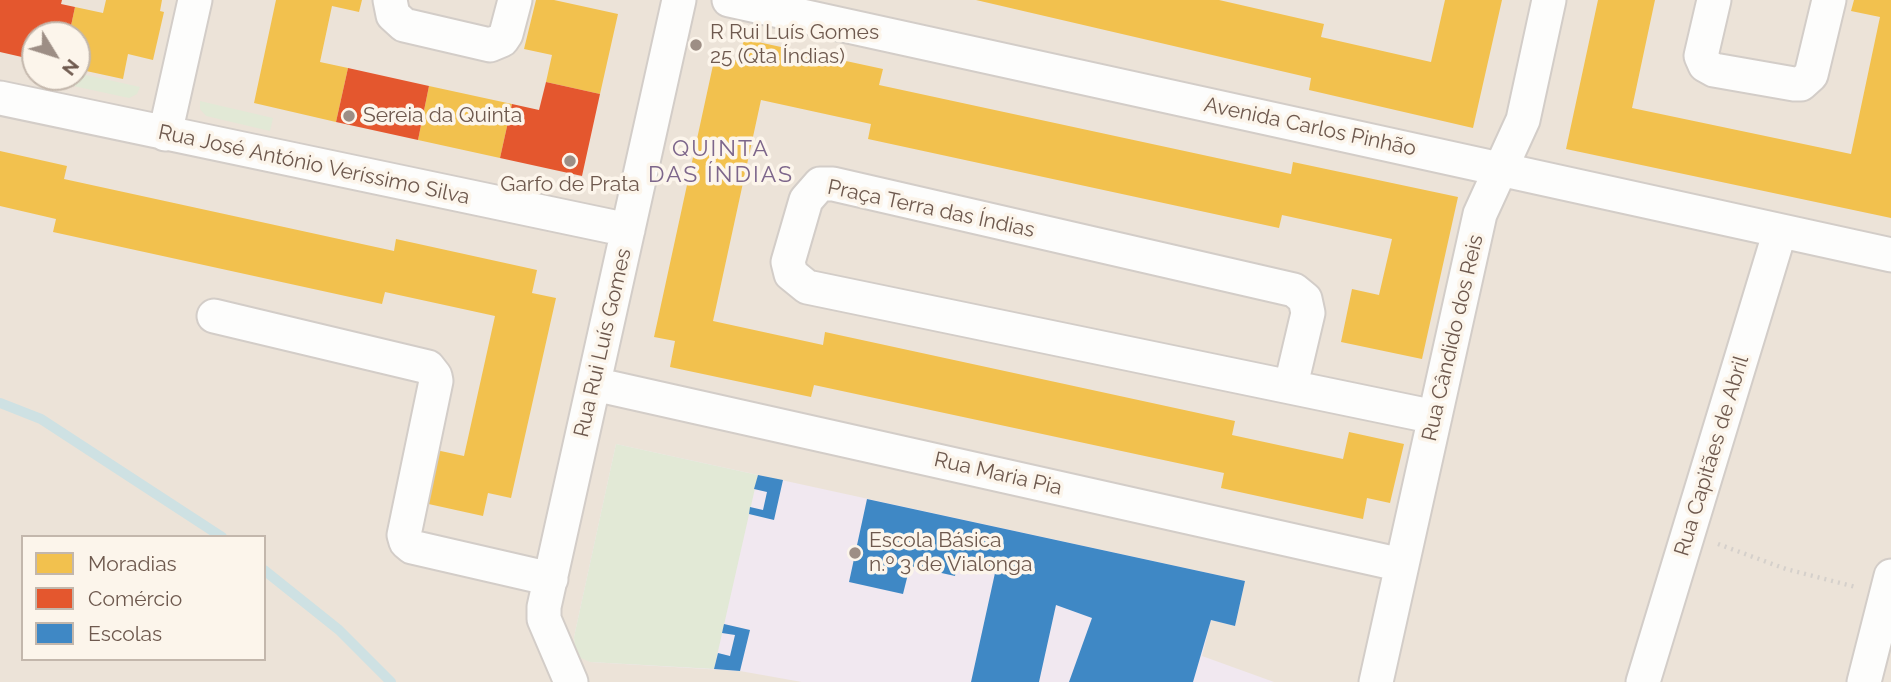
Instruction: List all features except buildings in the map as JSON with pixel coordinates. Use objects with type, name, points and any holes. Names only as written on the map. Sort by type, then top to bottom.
[{"type":"street","points":[[165,134],[195,0]]},
{"type":"street","points":[[390,0],[393,15],[404,24],[490,45],[502,40],[506,34],[515,0]]},
{"type":"street","name":"Rua Rui Luís Gomes","points":[[571,682],[544,619],[544,607],[679,0]]},
{"type":"street","name":"Avenida Carlos Pinhão","points":[[729,0],[1891,255]]},
{"type":"street","name":"Rua Cândido dos Reis","points":[[1376,682],[1480,215],[1522,120],[1549,0]]},
{"type":"street","points":[[1714,0],[1701,56],[1705,65],[1714,70],[1794,84],[1801,83],[1811,75],[1829,0]]},
{"type":"street","name":"Rua José António Veríssimo Silva","points":[[0,98],[628,230]]},
{"type":"street","name":"Praça Terra das Índias","points":[[1291,385],[1308,313],[1305,299],[1294,290],[833,184],[820,184],[806,200],[788,262],[791,274],[807,287],[1291,385],[1435,417]]},
{"type":"street","name":"Rua Capitães de Abril","points":[[1643,682],[1780,231]]},
{"type":"street","points":[[214,316],[428,367],[436,381],[404,535],[406,542],[412,547],[551,579]]},
{"type":"street","name":"Rua Maria Pia","points":[[594,384],[1402,565]]},
{"type":"street","points":[[1864,682],[1889,585]]},
{"type":"path","points":[[1688,534],[1786,569],[1889,585]]},
{"type":"shaded area","points":[[0,0],[1891,0],[1891,682],[0,682]]},
{"type":"shaded area","name":"Escola Básica n.º 3 de Vialonga","points":[[616,444],[1245,581],[1235,626],[1211,620],[1202,656],[1274,682],[802,682],[740,671],[590,662],[577,654],[574,637]]},
{"type":"green space","points":[[91,76],[140,87],[137,94],[129,98],[91,90]]},
{"type":"green space","points":[[200,101],[273,118],[270,131],[206,116],[200,109]]},
{"type":"green space","points":[[616,444],[758,475],[714,669],[590,662],[581,658],[575,648],[574,637]]},
{"type":"waterway","points":[[0,403],[41,419],[219,535]]},
{"type":"waterway","points":[[266,572],[339,630],[391,682]]},
{"type":"place","name":"R Rui Luís Gomes 25 (Qta Índias)","points":[[696,45]]},
{"type":"place","name":"Sereia da Quinta","points":[[349,116]]},
{"type":"place","name":"Garfo de Prata","points":[[570,161]]},
{"type":"place","name":"Escola Básica n.º 3 de Vialonga","points":[[855,553]]},
{"type":"district","name":"QUINTA DAS ÍNDIAS","points":[[721,162]]}]
